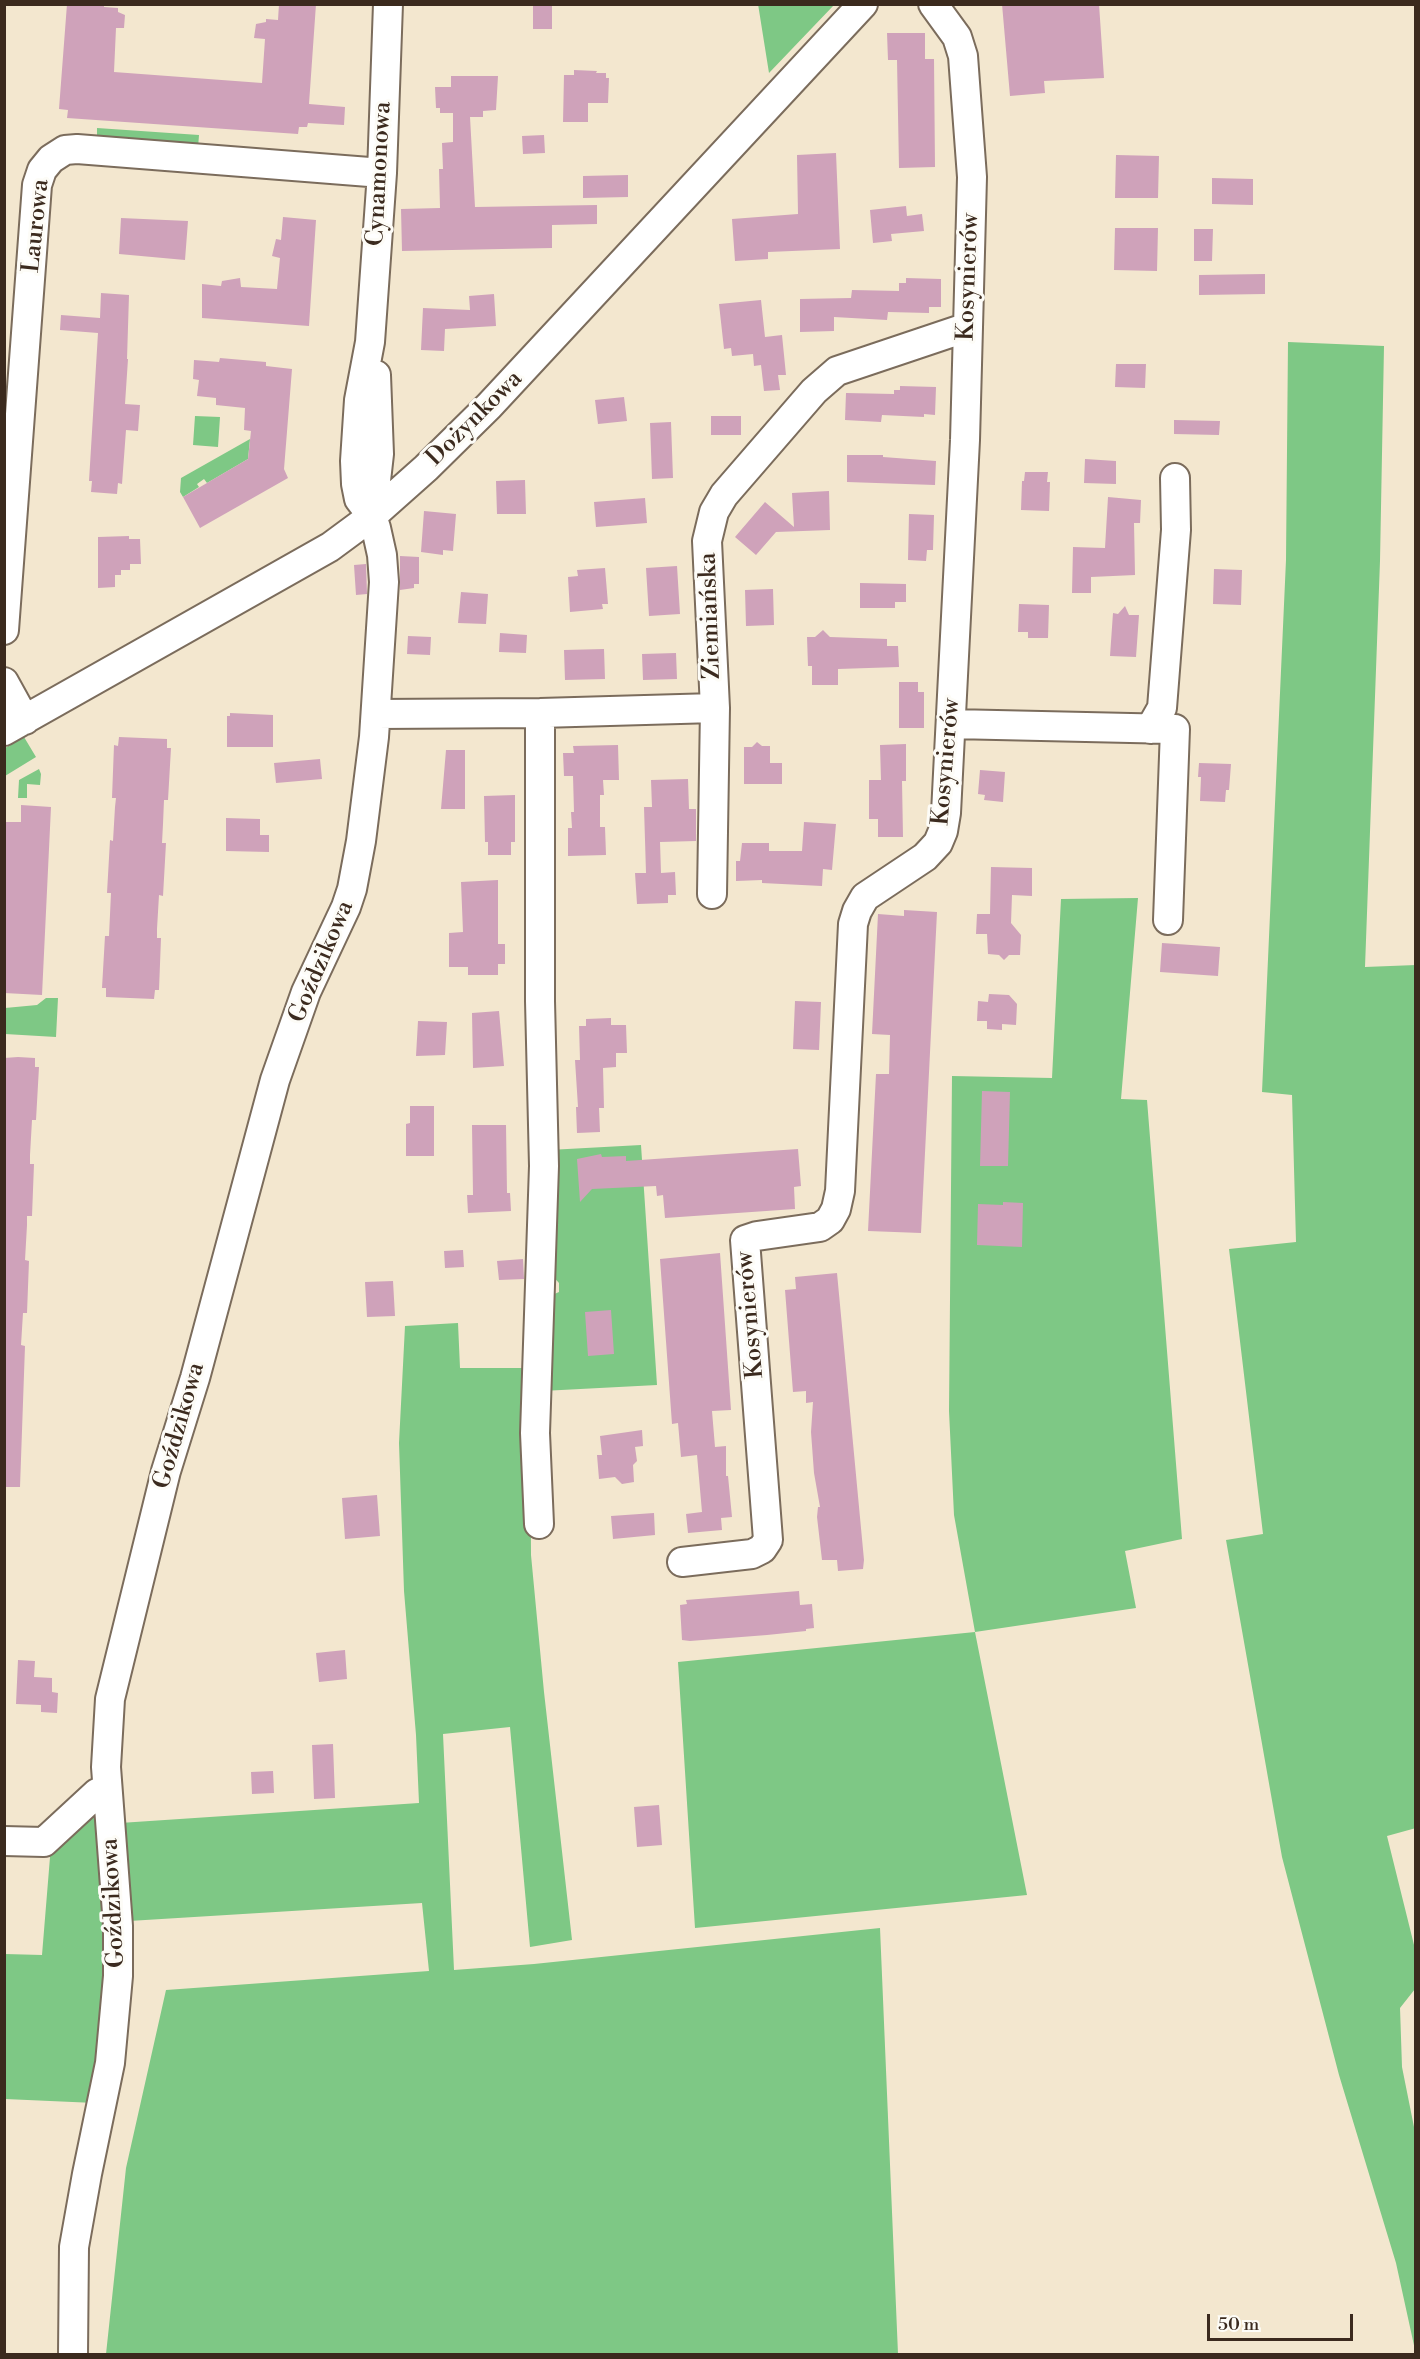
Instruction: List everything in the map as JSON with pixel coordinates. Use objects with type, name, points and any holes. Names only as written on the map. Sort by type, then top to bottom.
[{"type":"street","name":"Cynamonowa","points":[[372,516],[359,499],[356,484],[359,400],[370,342],[382,173],[388,4]]},
{"type":"street","name":"Dożynkowa","points":[[15,726],[330,547],[372,516],[417,477],[510,383],[863,4]]},
{"type":"street","name":"Kosynierów","points":[[682,1562],[752,1554],[762,1549],[768,1540],[745,1239],[820,1227],[830,1220],[836,1209],[840,1191],[853,924],[865,897],[923,858],[938,843],[946,813],[952,724],[972,177],[966,70],[957,38],[933,4]]},
{"type":"street","name":"Laurowa","points":[[4,630],[37,185],[42,170],[51,159],[65,150],[77,149],[382,173]]},
{"type":"street","name":"Ziemiańska","points":[[376,714],[540,713],[715,708],[707,541],[711,518],[718,503],[814,392],[837,371],[867,359],[968,327]]},
{"type":"street","name":"Cynamonowa","points":[[370,342],[377,383],[379,454],[372,516]]},
{"type":"street","points":[[379,454],[395,468],[417,477]]},
{"type":"street","points":[[1168,920],[1162,708],[1176,530],[1174,478]]},
{"type":"street","name":"Goździkowa","points":[[73,2355],[74,2247],[110,2063],[118,1977],[118,1926],[107,1789],[108,1715],[123,1640],[166,1471],[195,1378],[275,1080],[306,992],[346,908],[352,889],[362,841],[376,714],[384,582],[382,555],[372,516]]},
{"type":"street","points":[[4,682],[15,726]]},
{"type":"street","points":[[712,894],[715,708]]},
{"type":"street","points":[[539,1524],[535,1433],[544,1166],[540,1001],[540,713]]},
{"type":"street","points":[[952,724],[1163,729]]},
{"type":"street","points":[[4,1841],[44,1842],[97,1793],[107,1789]]},
{"type":"green space","points":[[758,4],[834,4],[834,5],[769,73]]},
{"type":"green space","points":[[97,128],[199,135],[198,148],[97,138]]},
{"type":"green space","points":[[1288,342],[1384,346],[1380,561],[1365,967],[1416,965],[1416,1828],[1387,1836],[1416,1953],[1415,1989],[1400,2008],[1402,2067],[1416,2137],[1415,2350],[1396,2263],[1339,2075],[1282,1857],[1226,1540],[1263,1534],[1229,1249],[1296,1242],[1292,1095],[1262,1092],[1286,560]]},
{"type":"green space","points":[[195,416],[220,417],[218,447],[193,445]]},
{"type":"green space","points":[[250,439],[248,459],[207,483],[204,479],[197,484],[199,487],[183,497],[180,492],[181,478]]},
{"type":"green space","points":[[24,737],[36,757],[5,776],[5,748]]},
{"type":"green space","points":[[39,769],[40,785],[27,784],[27,798],[18,798],[19,780]]},
{"type":"green space","points":[[1138,898],[1121,1099],[1147,1100],[1182,1539],[1125,1551],[1136,1608],[975,1632],[954,1515],[949,1411],[952,1076],[1052,1078],[1061,899]]},
{"type":"green space","points":[[46,998],[58,998],[56,1037],[5,1034],[5,1008],[37,1005]]},
{"type":"green space","points":[[641,1145],[657,1385],[542,1391],[543,1299],[559,1292],[559,1283],[548,1271],[549,1150]]},
{"type":"green space","points":[[458,1323],[460,1368],[530,1368],[531,1555],[572,1940],[530,1947],[510,1727],[443,1734],[454,1970],[534,1964],[880,1928],[898,2354],[106,2354],[126,2168],[166,1990],[429,1971],[422,1903],[129,1921],[120,1823],[419,1803],[416,1735],[404,1591],[399,1443],[405,1326]]},
{"type":"green space","points":[[975,1632],[1027,1895],[695,1928],[678,1662]]},
{"type":"green space","points":[[99,1806],[111,1948],[95,2103],[5,2099],[5,1954],[42,1955],[51,1845]]},
{"type":"building","points":[[67,4],[104,4],[104,7],[118,8],[118,12],[125,15],[124,28],[116,28],[114,72],[262,83],[265,39],[254,38],[256,24],[266,22],[266,19],[278,20],[279,4],[316,4],[309,104],[345,107],[344,125],[308,123],[307,127],[299,127],[298,134],[67,118],[68,110],[59,109]]},
{"type":"building","points":[[533,4],[552,4],[552,29],[533,29]]},
{"type":"building","points":[[1002,4],[1099,4],[1104,78],[1044,81],[1045,93],[1010,96]]},
{"type":"building","points":[[887,33],[925,33],[925,59],[934,59],[935,167],[899,168],[897,60],[888,60]]},
{"type":"building","points":[[574,70],[606,73],[606,78],[609,78],[608,103],[588,103],[588,122],[563,122],[564,75],[574,75]]},
{"type":"building","points":[[451,76],[498,76],[496,110],[483,111],[483,117],[470,117],[475,207],[597,205],[597,224],[552,225],[552,248],[402,251],[401,209],[440,208],[439,169],[443,169],[442,143],[453,142],[453,113],[440,113],[440,108],[436,108],[435,87],[451,87]]},
{"type":"building","points":[[544,135],[545,153],[523,154],[522,136]]},
{"type":"building","points":[[836,153],[840,249],[768,252],[768,259],[735,261],[732,219],[798,214],[797,155]]},
{"type":"building","points":[[1116,155],[1159,156],[1158,198],[1115,198]]},
{"type":"building","points":[[628,175],[628,197],[583,198],[583,176]]},
{"type":"building","points":[[1212,178],[1253,179],[1253,205],[1212,204]]},
{"type":"building","points":[[906,206],[907,216],[922,214],[924,231],[891,234],[892,241],[873,243],[870,210]]},
{"type":"building","points":[[283,217],[316,220],[309,326],[202,318],[202,284],[221,286],[222,281],[240,278],[241,287],[277,289],[280,258],[272,256],[276,239],[281,240]]},
{"type":"building","points":[[121,218],[188,221],[185,260],[119,254]]},
{"type":"building","points":[[1115,228],[1158,228],[1157,271],[1114,270]]},
{"type":"building","points":[[1194,229],[1213,229],[1212,261],[1194,261]]},
{"type":"building","points":[[1265,274],[1265,294],[1199,295],[1199,275]]},
{"type":"building","points":[[906,278],[941,279],[941,307],[929,307],[929,313],[888,312],[887,320],[834,317],[834,331],[800,332],[800,299],[851,298],[852,290],[899,291],[899,283],[906,283]]},
{"type":"building","points":[[101,293],[129,295],[125,404],[140,405],[138,431],[126,430],[122,484],[118,483],[117,494],[91,492],[92,481],[89,481],[98,333],[60,330],[61,315],[100,318]]},
{"type":"building","points":[[494,294],[496,326],[445,329],[444,351],[421,350],[423,308],[470,310],[469,296]]},
{"type":"building","points":[[761,300],[765,337],[782,335],[786,375],[778,375],[780,390],[764,391],[761,365],[754,366],[753,354],[732,356],[731,348],[724,349],[719,304]]},
{"type":"building","points":[[220,358],[266,362],[266,366],[292,369],[284,469],[288,478],[200,528],[183,497],[248,459],[251,431],[244,430],[245,408],[216,405],[216,398],[197,396],[199,380],[193,379],[194,360],[219,362]]},
{"type":"building","points":[[1116,364],[1146,364],[1145,388],[1115,387]]},
{"type":"building","points":[[900,386],[936,387],[935,415],[924,414],[924,417],[882,415],[881,422],[845,420],[846,393],[894,394],[894,390],[900,390]]},
{"type":"building","points":[[624,397],[627,421],[598,424],[595,400]]},
{"type":"building","points":[[711,416],[741,416],[741,435],[711,435]]},
{"type":"building","points":[[1174,420],[1220,421],[1219,435],[1174,434]]},
{"type":"building","points":[[671,422],[673,478],[652,479],[650,423]]},
{"type":"building","points":[[847,455],[883,455],[883,457],[936,461],[935,485],[847,482]]},
{"type":"building","points":[[1085,459],[1116,461],[1116,484],[1084,483]]},
{"type":"building","points":[[1025,472],[1048,472],[1049,511],[1021,510],[1022,481],[1024,481]]},
{"type":"building","points":[[525,480],[526,514],[497,514],[496,481]]},
{"type":"building","points":[[829,491],[830,530],[776,532],[756,555],[735,537],[765,502],[794,527],[792,493]]},
{"type":"building","points":[[1108,497],[1141,500],[1140,523],[1134,523],[1135,575],[1091,577],[1091,593],[1072,593],[1073,547],[1105,548]]},
{"type":"building","points":[[645,498],[647,523],[596,527],[594,502]]},
{"type":"building","points":[[424,511],[456,514],[453,551],[443,550],[443,555],[421,552]]},
{"type":"building","points":[[909,514],[934,515],[933,550],[927,550],[926,561],[908,560]]},
{"type":"building","points":[[129,536],[129,539],[140,539],[141,564],[130,564],[130,570],[121,570],[121,575],[115,575],[115,587],[98,588],[98,537]]},
{"type":"building","points":[[400,556],[419,557],[419,584],[414,584],[414,588],[400,590]]},
{"type":"building","points":[[366,564],[367,594],[356,595],[354,565]]},
{"type":"building","points":[[677,566],[680,614],[649,616],[646,568]]},
{"type":"building","points":[[605,568],[608,604],[602,604],[603,609],[570,612],[568,577],[578,576],[577,570]]},
{"type":"building","points":[[1214,569],[1242,570],[1241,605],[1213,604]]},
{"type":"building","points":[[860,583],[906,584],[906,602],[895,602],[895,608],[860,608]]},
{"type":"building","points":[[773,589],[774,625],[746,626],[745,590]]},
{"type":"building","points":[[461,592],[488,594],[486,624],[458,623]]},
{"type":"building","points":[[1019,604],[1049,605],[1048,638],[1028,638],[1028,632],[1018,632]]},
{"type":"building","points":[[1125,606],[1129,615],[1139,615],[1136,657],[1110,656],[1113,613],[1118,614]]},
{"type":"building","points":[[823,630],[830,637],[887,639],[887,646],[898,646],[899,667],[838,669],[838,685],[812,685],[812,666],[808,666],[807,637],[815,637]]},
{"type":"building","points":[[500,633],[527,635],[526,653],[499,652]]},
{"type":"building","points":[[408,636],[431,637],[430,655],[407,654]]},
{"type":"building","points":[[604,649],[605,679],[565,680],[564,650]]},
{"type":"building","points":[[676,653],[677,679],[643,680],[642,654]]},
{"type":"building","points":[[899,682],[918,682],[918,692],[924,692],[924,728],[899,728]]},
{"type":"building","points":[[230,713],[273,715],[273,747],[227,747],[227,716],[230,716]]},
{"type":"building","points":[[119,737],[167,739],[167,748],[171,748],[168,800],[164,800],[162,843],[166,843],[163,896],[159,895],[157,929],[157,938],[161,938],[159,990],[155,990],[154,999],[106,997],[106,988],[102,988],[105,936],[109,936],[111,893],[107,893],[110,840],[113,841],[116,798],[112,798],[114,745],[118,746]]},
{"type":"building","points":[[757,742],[762,746],[770,746],[770,763],[782,763],[782,784],[744,784],[744,747],[752,747]]},
{"type":"building","points":[[906,744],[906,781],[902,781],[903,837],[878,837],[878,819],[869,819],[869,780],[881,780],[880,745]]},
{"type":"building","points":[[618,745],[619,780],[603,780],[604,795],[600,795],[600,827],[605,827],[606,855],[568,856],[568,828],[572,828],[571,812],[574,812],[573,776],[564,776],[563,753],[574,753],[573,746]]},
{"type":"building","points":[[446,750],[465,750],[465,809],[441,809]]},
{"type":"building","points":[[320,759],[322,779],[276,783],[274,763]]},
{"type":"building","points":[[1199,763],[1231,764],[1229,790],[1226,790],[1225,802],[1200,801]]},
{"type":"building","points":[[980,770],[1005,772],[1003,802],[984,800],[985,795],[978,794]]},
{"type":"building","points":[[688,779],[689,809],[696,809],[696,841],[660,842],[661,873],[675,872],[676,895],[668,895],[668,903],[637,904],[635,873],[646,873],[644,807],[652,807],[651,780]]},
{"type":"building","points":[[515,795],[515,842],[511,842],[511,855],[488,855],[488,842],[485,842],[484,796]]},
{"type":"building","points":[[21,805],[51,807],[42,995],[4,993],[4,822],[21,822]]},
{"type":"building","points":[[226,818],[260,819],[260,835],[269,835],[269,852],[226,851]]},
{"type":"building","points":[[804,822],[836,824],[832,870],[823,869],[822,886],[762,883],[762,880],[736,881],[736,861],[740,861],[742,843],[769,843],[769,851],[802,851]]},
{"type":"building","points":[[991,867],[1032,868],[1032,896],[1012,895],[1011,923],[1021,935],[1020,955],[1009,955],[1004,960],[999,955],[988,954],[987,934],[976,934],[977,914],[990,914]]},
{"type":"building","points":[[498,880],[498,944],[505,944],[505,964],[498,964],[498,975],[468,975],[468,967],[449,967],[449,933],[463,932],[461,882]]},
{"type":"building","points":[[904,910],[937,912],[921,1233],[868,1231],[876,1074],[889,1074],[890,1035],[872,1034],[878,914],[904,916]]},
{"type":"building","points":[[1162,943],[1220,947],[1218,976],[1160,972]]},
{"type":"building","points":[[989,994],[1009,995],[1017,1004],[1016,1025],[1002,1024],[1002,1030],[987,1029],[987,1021],[977,1021],[978,1001],[988,1002]]},
{"type":"building","points":[[795,1001],[821,1002],[819,1050],[793,1049]]},
{"type":"building","points":[[499,1011],[504,1066],[473,1068],[472,1013]]},
{"type":"building","points":[[611,1018],[611,1025],[626,1025],[627,1053],[616,1053],[616,1067],[603,1068],[604,1108],[599,1108],[600,1132],[577,1133],[575,1060],[580,1060],[579,1026],[586,1026],[586,1019]]},
{"type":"building","points":[[418,1021],[447,1022],[445,1055],[416,1056]]},
{"type":"building","points":[[4,1058],[35,1058],[35,1067],[39,1067],[36,1120],[32,1120],[30,1155],[30,1164],[34,1164],[32,1216],[27,1216],[25,1260],[29,1261],[27,1313],[23,1313],[21,1345],[25,1346],[20,1487],[4,1487]]},
{"type":"building","points":[[982,1091],[1010,1092],[1008,1166],[980,1166]]},
{"type":"building","points":[[410,1106],[434,1106],[434,1156],[406,1156],[406,1124],[410,1123]]},
{"type":"building","points":[[472,1125],[506,1125],[507,1193],[510,1193],[511,1211],[468,1213],[467,1195],[473,1195]]},
{"type":"building","points":[[798,1149],[801,1186],[794,1187],[795,1209],[665,1218],[663,1195],[657,1196],[656,1186],[592,1189],[580,1202],[577,1159],[601,1154],[602,1157],[626,1156],[626,1161]]},
{"type":"building","points":[[1003,1202],[1023,1203],[1022,1247],[977,1245],[978,1204],[1003,1205]]},
{"type":"building","points":[[463,1250],[464,1267],[445,1268],[444,1251]]},
{"type":"building","points":[[720,1253],[731,1410],[712,1411],[715,1447],[726,1446],[726,1476],[728,1476],[732,1517],[721,1518],[722,1530],[688,1533],[686,1514],[702,1512],[697,1455],[681,1457],[678,1423],[672,1424],[660,1259]]},
{"type":"building","points":[[523,1259],[524,1279],[499,1280],[497,1261]]},
{"type":"building","points":[[837,1273],[864,1560],[863,1569],[838,1571],[837,1560],[822,1560],[817,1517],[818,1507],[820,1507],[814,1473],[811,1432],[813,1402],[806,1403],[806,1391],[793,1392],[785,1290],[796,1289],[795,1277]]},
{"type":"building","points":[[393,1281],[395,1316],[367,1317],[365,1282]]},
{"type":"building","points":[[611,1310],[614,1354],[588,1356],[585,1312]]},
{"type":"building","points":[[642,1430],[643,1446],[635,1447],[637,1461],[633,1465],[634,1482],[622,1484],[615,1477],[599,1479],[597,1455],[602,1455],[600,1436]]},
{"type":"building","points":[[377,1495],[380,1536],[345,1539],[342,1498]]},
{"type":"building","points":[[654,1513],[655,1535],[613,1539],[611,1516]]},
{"type":"building","points":[[799,1591],[800,1605],[812,1604],[814,1628],[767,1635],[682,1640],[680,1605],[687,1604],[686,1600]]},
{"type":"building","points":[[345,1650],[347,1679],[319,1682],[316,1653]]},
{"type":"building","points":[[18,1660],[35,1661],[34,1677],[52,1678],[52,1692],[58,1693],[57,1713],[41,1712],[41,1705],[16,1704]]},
{"type":"building","points":[[333,1744],[335,1798],[314,1799],[312,1745]]},
{"type":"building","points":[[273,1771],[274,1793],[252,1794],[251,1772]]},
{"type":"building","points":[[659,1805],[662,1845],[637,1847],[634,1807]]}]
